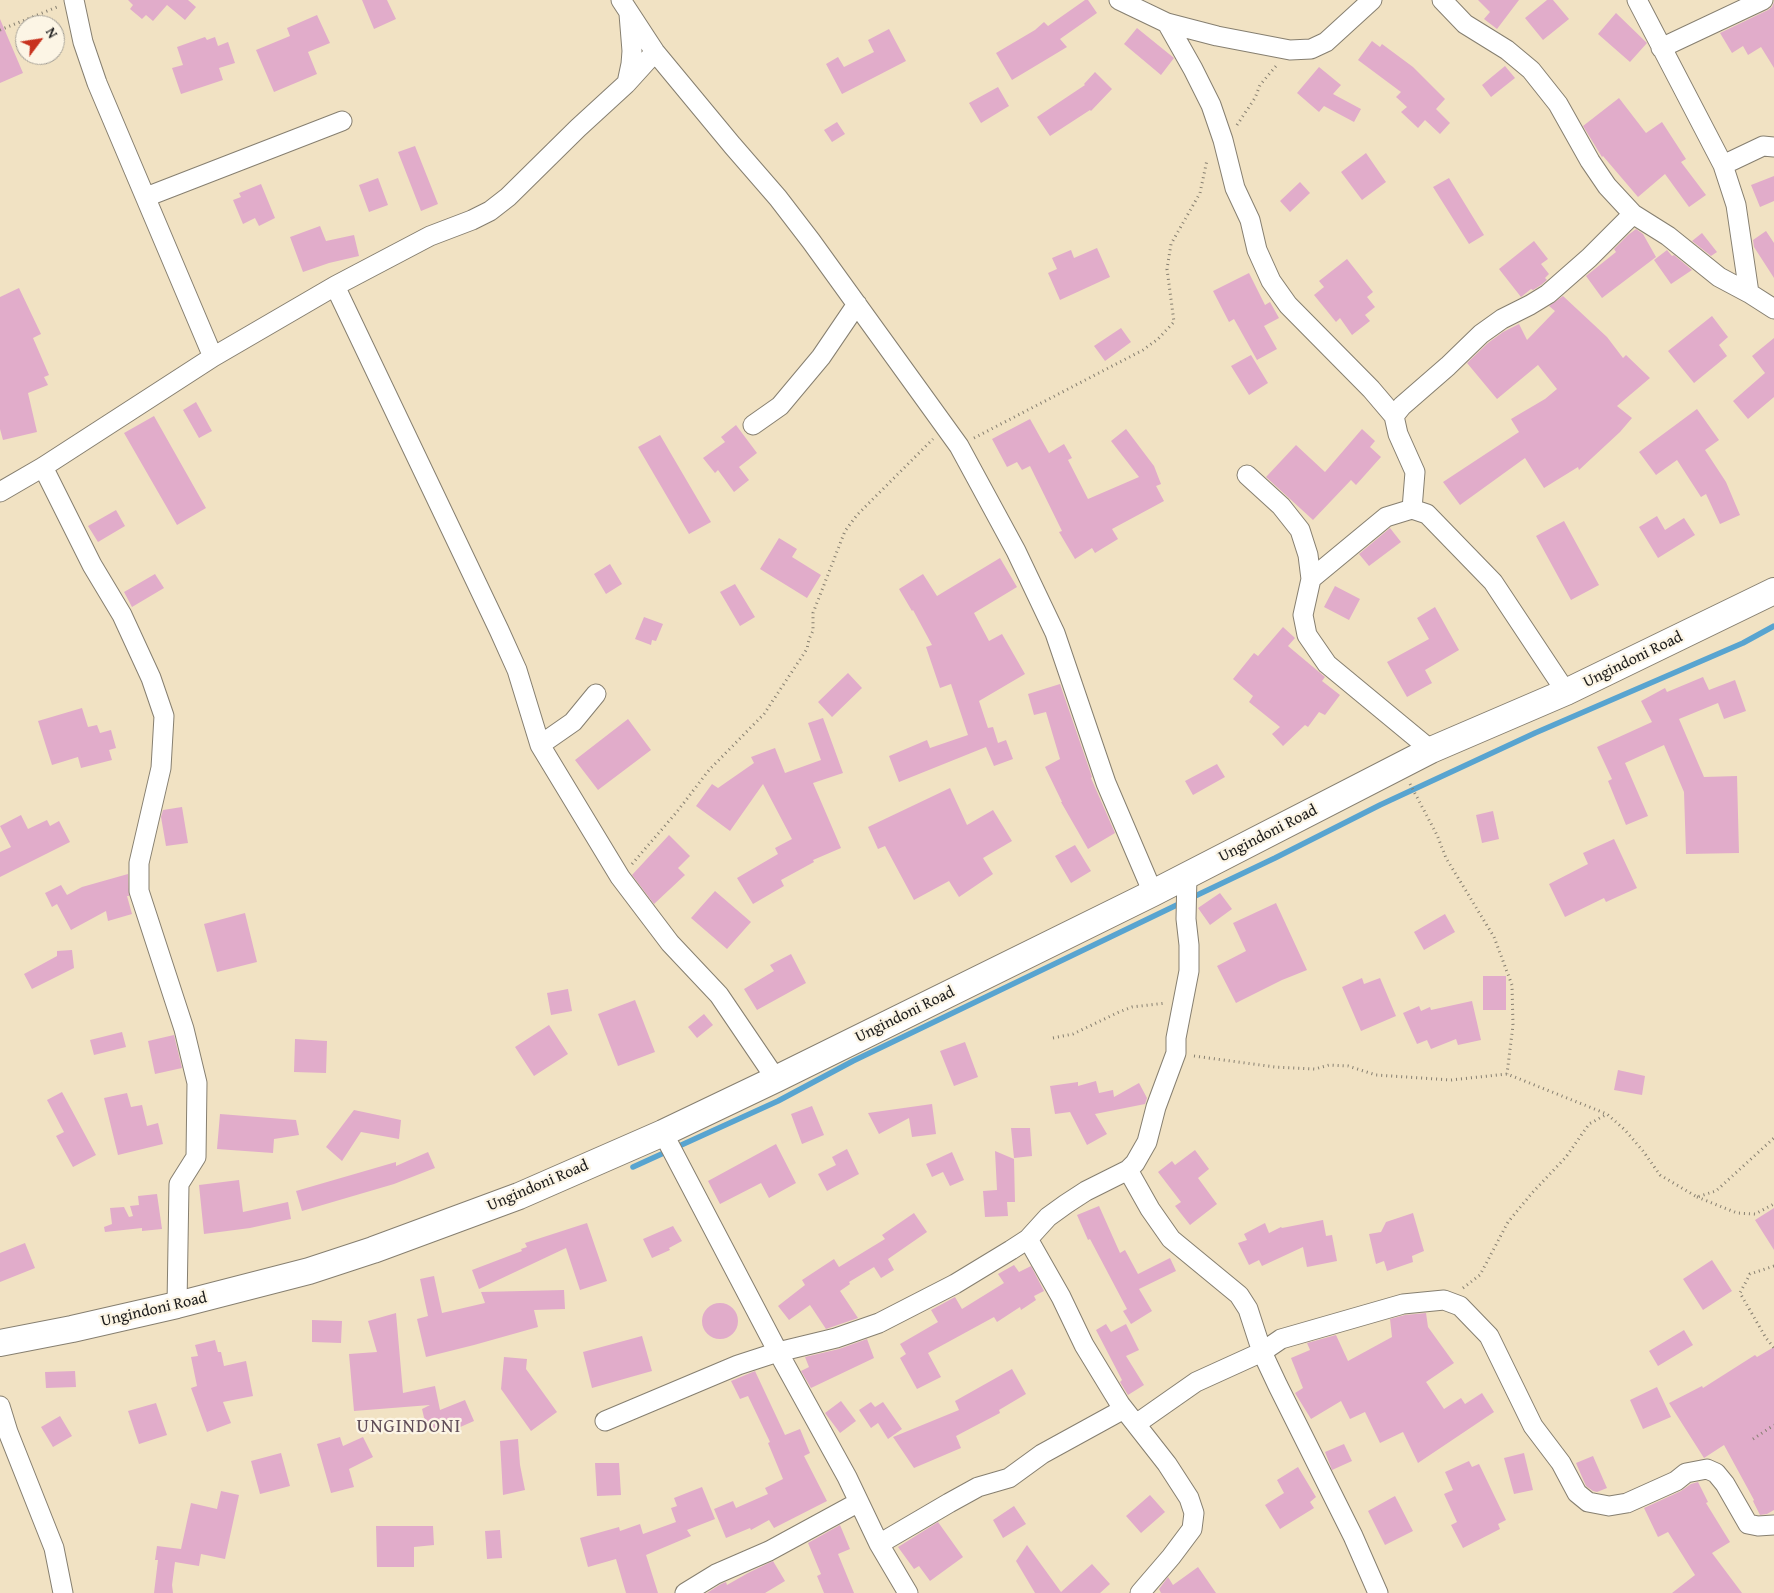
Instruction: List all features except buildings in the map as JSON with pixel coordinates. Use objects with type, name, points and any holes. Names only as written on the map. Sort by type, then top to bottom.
[{"type":"main road","name":"Ungindoni Road","points":[[0,1343],[177,1305],[309,1271],[373,1250],[519,1196],[663,1133],[776,1079],[1153,893],[1431,750],[1566,692],[1774,591]]},
{"type":"street","points":[[1118,0],[1167,23],[1217,36],[1290,50],[1311,49],[1326,42],[1372,0]]},
{"type":"street","points":[[1442,0],[1465,24],[1507,50],[1531,70],[1558,104],[1590,161],[1607,186],[1633,214],[1668,236],[1719,277],[1774,309]]},
{"type":"street","points":[[1637,0],[1723,165],[1736,205],[1749,293]]},
{"type":"street","points":[[1661,48],[1763,0]]},
{"type":"street","points":[[74,1],[83,42],[97,83],[213,357]]},
{"type":"street","points":[[625,7],[655,52],[778,198],[959,446],[1016,551],[1055,633],[1106,784],[1153,893]]},
{"type":"street","points":[[625,7],[632,58],[626,84]]},
{"type":"street","points":[[1167,23],[1207,98],[1223,140],[1235,188],[1250,220],[1257,250],[1271,281],[1288,305],[1371,389],[1394,416],[1398,434],[1415,472],[1412,509]]},
{"type":"street","points":[[0,492],[43,467],[213,357],[335,286],[430,236],[490,211],[626,84],[655,52]]},
{"type":"street","points":[[146,197],[342,121]]},
{"type":"street","points":[[1723,165],[1763,146],[1774,148]]},
{"type":"street","points":[[1394,416],[1402,406],[1448,366],[1480,334],[1502,319],[1548,294],[1589,258],[1633,214]]},
{"type":"street","points":[[335,286],[500,630],[517,670],[540,745],[620,878],[670,943],[719,995],[776,1079]]},
{"type":"street","points":[[753,425],[780,406],[821,357],[857,304]]},
{"type":"street","points":[[43,467],[92,564],[122,615],[152,678],[164,716],[161,768],[139,863],[139,891],[184,1030],[197,1083],[196,1157],[179,1184],[177,1305]]},
{"type":"street","points":[[1247,475],[1281,506],[1300,530],[1308,556],[1310,579],[1302,615],[1307,635],[1327,664],[1431,750]]},
{"type":"street","points":[[1310,579],[1386,517],[1412,509],[1427,514],[1494,582],[1566,692]]},
{"type":"street","points":[[540,745],[573,722],[596,694]]},
{"type":"street","points":[[605,1421],[738,1365],[778,1352],[836,1338],[879,1323],[955,1284],[1028,1239],[1048,1217],[1066,1204],[1086,1191],[1128,1170],[1135,1163],[1147,1142],[1156,1107],[1176,1053],[1176,1038],[1189,971],[1186,875]]},
{"type":"street","points":[[663,1133],[778,1352],[847,1478],[879,1544],[908,1593]]},
{"type":"street","points":[[1128,1170],[1150,1209],[1171,1239],[1240,1295],[1248,1309],[1262,1352],[1353,1536],[1378,1593]]},
{"type":"street","points":[[1028,1239],[1061,1297],[1084,1345],[1130,1416],[1167,1464],[1184,1491],[1194,1512],[1192,1529],[1140,1593]]},
{"type":"street","points":[[879,1544],[970,1491],[1009,1478],[1042,1454],[1130,1416],[1196,1382],[1262,1352],[1281,1339],[1403,1304],[1444,1300],[1460,1306],[1489,1336],[1533,1426],[1561,1462],[1577,1493],[1588,1502],[1609,1506],[1627,1503],[1676,1481],[1686,1473],[1707,1469],[1716,1473],[1725,1484],[1748,1524],[1758,1526],[1774,1525]]},
{"type":"street","points":[[0,1406],[8,1432],[54,1548],[63,1593]]},
{"type":"street","points":[[685,1593],[716,1574],[769,1551],[859,1502]]},
{"type":"path","points":[[0,30],[74,1]]},
{"type":"path","points":[[1223,140],[1236,127],[1255,98],[1260,85],[1290,50]]},
{"type":"path","points":[[959,446],[1143,350],[1174,322],[1167,270],[1171,244],[1200,193],[1207,168],[1208,153]]},
{"type":"path","points":[[620,878],[676,813],[709,770],[764,714],[808,649],[809,639],[813,632],[813,613],[845,531],[857,515],[946,426]]},
{"type":"path","points":[[1401,766],[1437,835],[1446,858],[1494,937],[1512,985],[1513,1025],[1507,1074]]},
{"type":"path","points":[[1053,1038],[1073,1034],[1132,1007],[1184,1000]]},
{"type":"path","points":[[1176,1053],[1275,1067],[1315,1069],[1329,1065],[1348,1066],[1376,1075],[1451,1080],[1507,1074],[1607,1114],[1625,1130],[1660,1175],[1698,1197],[1737,1213],[1755,1214],[1774,1204]]},
{"type":"path","points":[[1444,1300],[1480,1275],[1508,1222],[1566,1157],[1589,1124],[1607,1114]]},
{"type":"path","points":[[1698,1197],[1716,1191],[1774,1138]]},
{"type":"path","points":[[1774,1266],[1750,1274],[1740,1294],[1774,1348]]},
{"type":"path","points":[[1752,1439],[1774,1425]]},
{"type":"waterway","points":[[1191,898],[1380,805],[1535,733],[1743,643],[1774,626]]},
{"type":"waterway","points":[[633,1167],[778,1101],[853,1061],[1183,902]]},
{"type":"district","name":"UNGINDONI","points":[[409,1427]]}]
